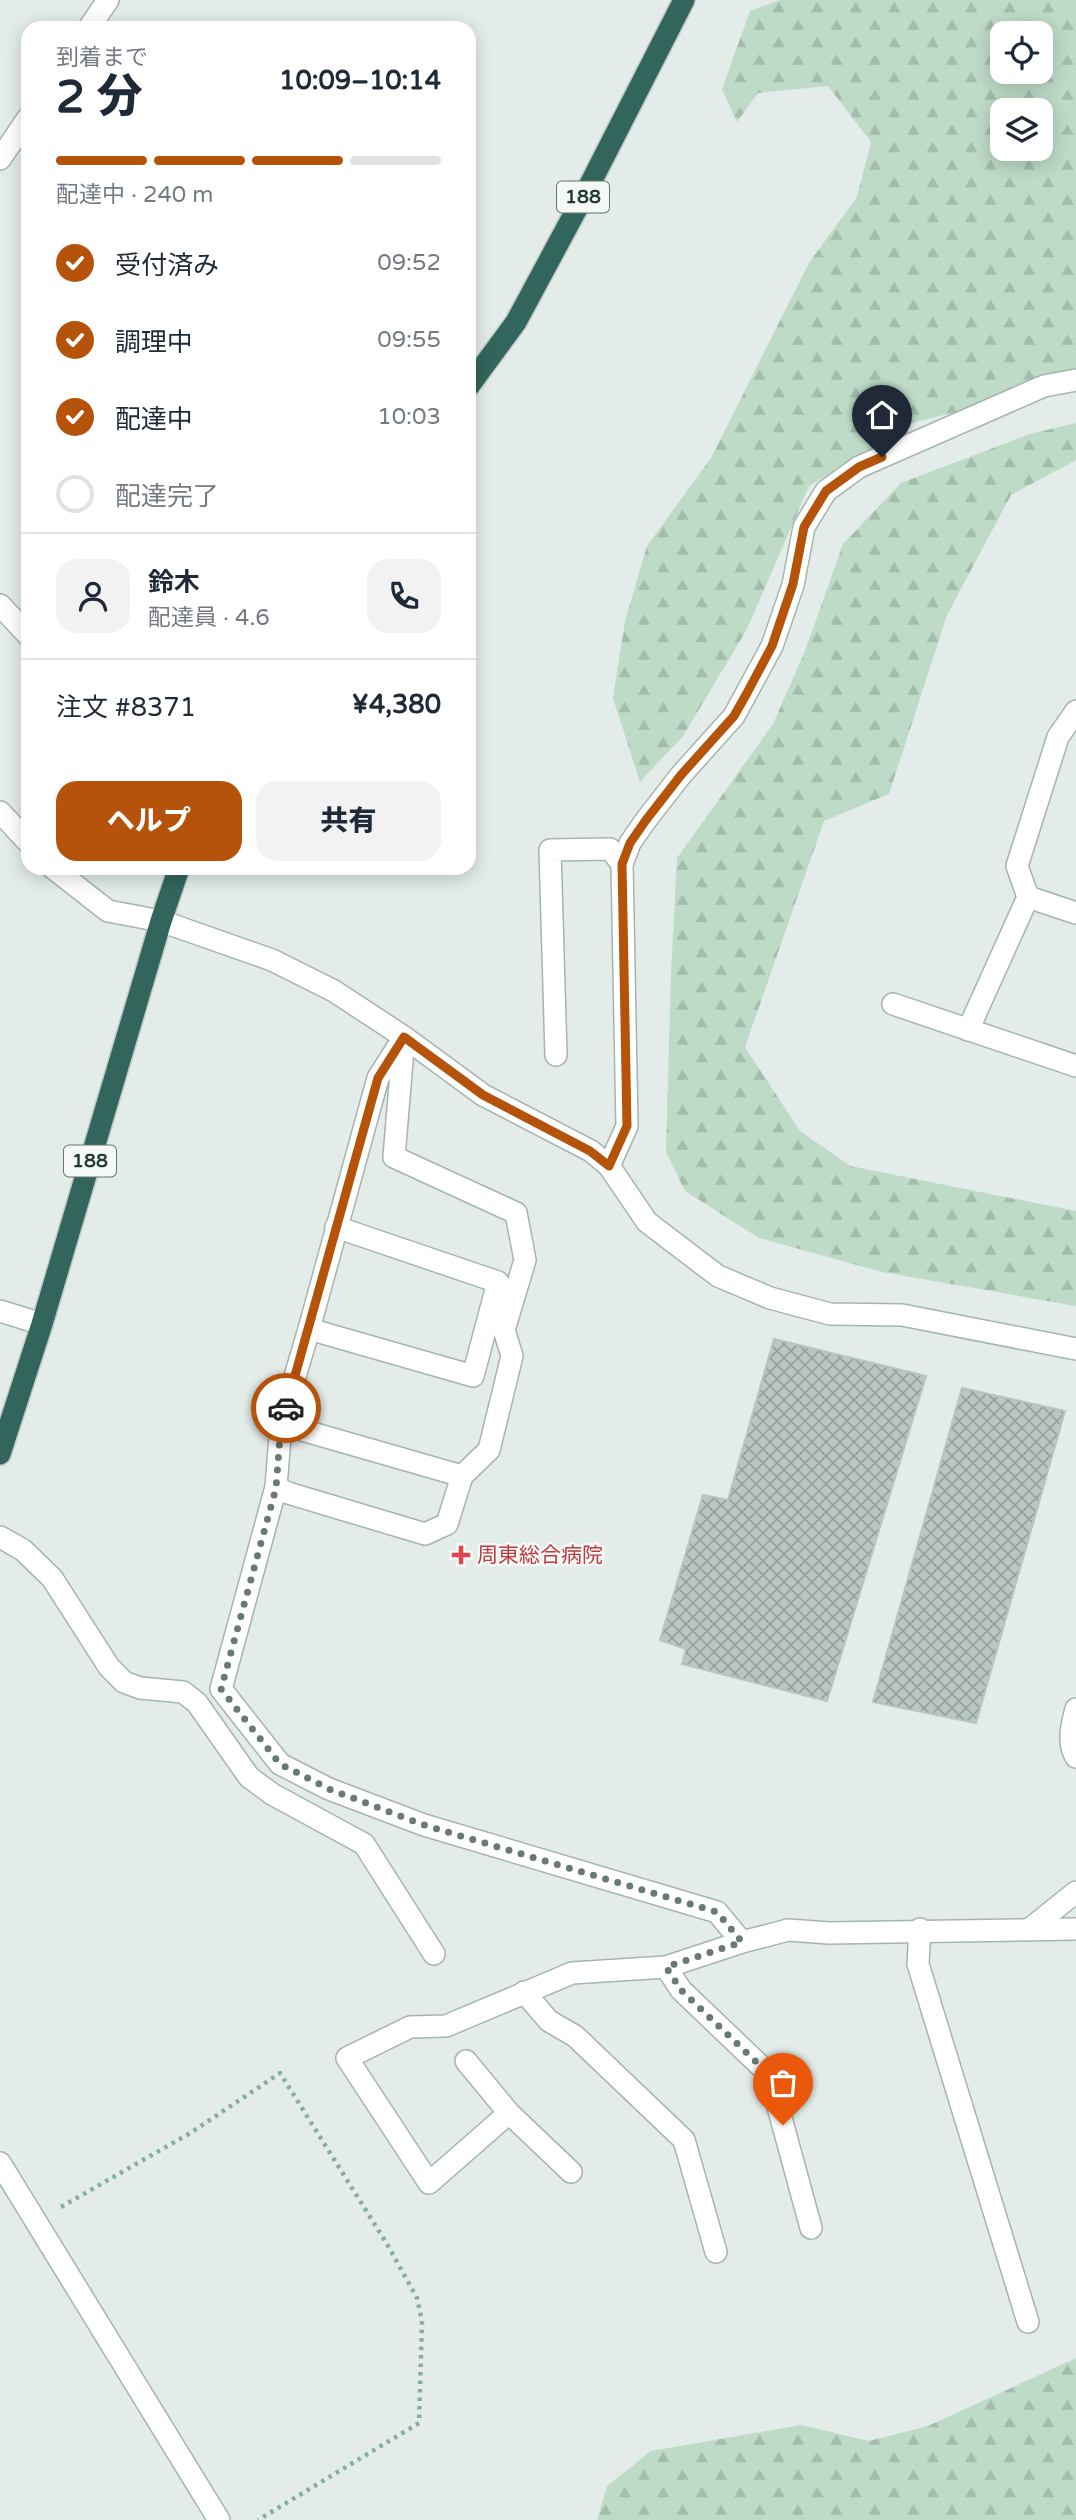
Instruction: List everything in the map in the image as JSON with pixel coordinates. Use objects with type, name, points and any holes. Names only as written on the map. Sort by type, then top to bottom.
[{"type":"highway","name":"188","points":[[476,377],[516,323],[684,0]]},
{"type":"highway","name":"188","points":[[0,1454],[42,1324],[177,875]]},
{"type":"street","points":[[94,21],[108,0]]},
{"type":"street","points":[[0,159],[21,128]]},
{"type":"street","points":[[609,1166],[627,1126],[622,864],[630,843],[646,820],[681,775],[734,716],[772,646],[793,584],[804,527],[826,491],[859,467],[1044,386],[1076,380]]},
{"type":"street","points":[[0,605],[21,628]]},
{"type":"street","points":[[968,1030],[1028,897],[1017,866],[1058,737],[1076,711]]},
{"type":"street","points":[[0,812],[21,834]]},
{"type":"street","points":[[556,1055],[550,850],[610,849],[622,864]]},
{"type":"street","points":[[62,875],[108,911],[161,921],[272,960],[334,991],[404,1037],[483,1095],[590,1151],[609,1166],[647,1222],[718,1276],[770,1297],[830,1314],[902,1315],[1076,1349]]},
{"type":"street","points":[[1028,897],[1076,913]]},
{"type":"street","points":[[893,1004],[1076,1066]]},
{"type":"street","points":[[404,1037],[378,1078],[336,1227],[281,1424],[276,1488],[221,1689],[280,1764],[329,1789],[424,1825],[717,1912],[742,1942]]},
{"type":"street","points":[[276,1488],[425,1534],[447,1524],[462,1476],[489,1450],[512,1356],[504,1330],[525,1260],[516,1213],[394,1157],[404,1037]]},
{"type":"street","points":[[309,1329],[473,1376],[498,1282],[336,1227]]},
{"type":"street","points":[[0,1311],[42,1324]]},
{"type":"street","points":[[281,1424],[462,1476]]},
{"type":"street","points":[[0,1537],[23,1549],[52,1578],[109,1667],[124,1682],[140,1688],[183,1692],[197,1703],[249,1777],[272,1794],[365,1844],[434,1954]]},
{"type":"street","points":[[1076,1709],[1071,1727],[1073,1753],[1076,1757]]},
{"type":"street","points":[[1031,1928],[1076,1892]]},
{"type":"street","points":[[509,2113],[429,2183],[347,2058],[410,2027],[446,2026],[572,1973],[666,1967],[788,1930],[829,1933],[920,1929],[1076,1928]]},
{"type":"street","points":[[920,1929],[918,1964],[1028,2322]]},
{"type":"street","points":[[666,1967],[681,1990],[769,2074],[811,2228]]},
{"type":"street","points":[[524,1992],[549,2021],[575,2036],[684,2140],[716,2252]]},
{"type":"street","points":[[466,2061],[509,2113],[571,2172]]},
{"type":"street","points":[[0,2163],[219,2520]]},
{"type":"path","points":[[36,2221],[192,2132],[280,2073],[387,2244],[417,2298],[422,2321],[419,2423],[258,2520]]},
{"type":"green space","points":[[780,0],[1076,0],[1076,383],[915,422],[809,486],[747,629],[683,736],[640,782],[613,698],[625,621],[647,546],[711,458],[809,263],[857,197],[871,142],[828,86],[758,93],[737,122],[722,89],[750,11]]},
{"type":"green space","points":[[1076,423],[1076,460],[1011,495],[947,615],[889,794],[824,821],[745,1047],[800,1131],[850,1166],[1076,1211],[1076,1306],[882,1272],[759,1238],[685,1191],[666,1152],[677,858],[773,724],[805,651],[843,544],[901,483],[1030,434]]},
{"type":"green space","points":[[1076,2358],[1076,2520],[597,2520],[607,2486],[651,2451],[801,2425],[869,2441],[928,2426]]},
{"type":"building","points":[[774,1339],[926,1376],[827,1701],[682,1664],[686,1649],[660,1640],[703,1495],[728,1500]]},
{"type":"building","points":[[962,1388],[1065,1411],[976,1723],[873,1702]]},
{"type":"way so far","points":[[286,1408],[281,1424],[276,1488],[221,1689],[280,1764],[329,1789],[424,1825],[717,1912],[742,1942],[666,1967],[681,1990],[769,2074],[783,2125]]},
{"type":"place","name":"周東総合病院","points":[[461,1555]]},
{"type":"route","points":[[286,1408],[378,1078],[404,1037],[483,1095],[590,1151],[609,1166],[627,1126],[622,864],[630,843],[681,775],[734,716],[772,646],[793,584],[804,527],[826,491],[859,467],[882,457]]}]
